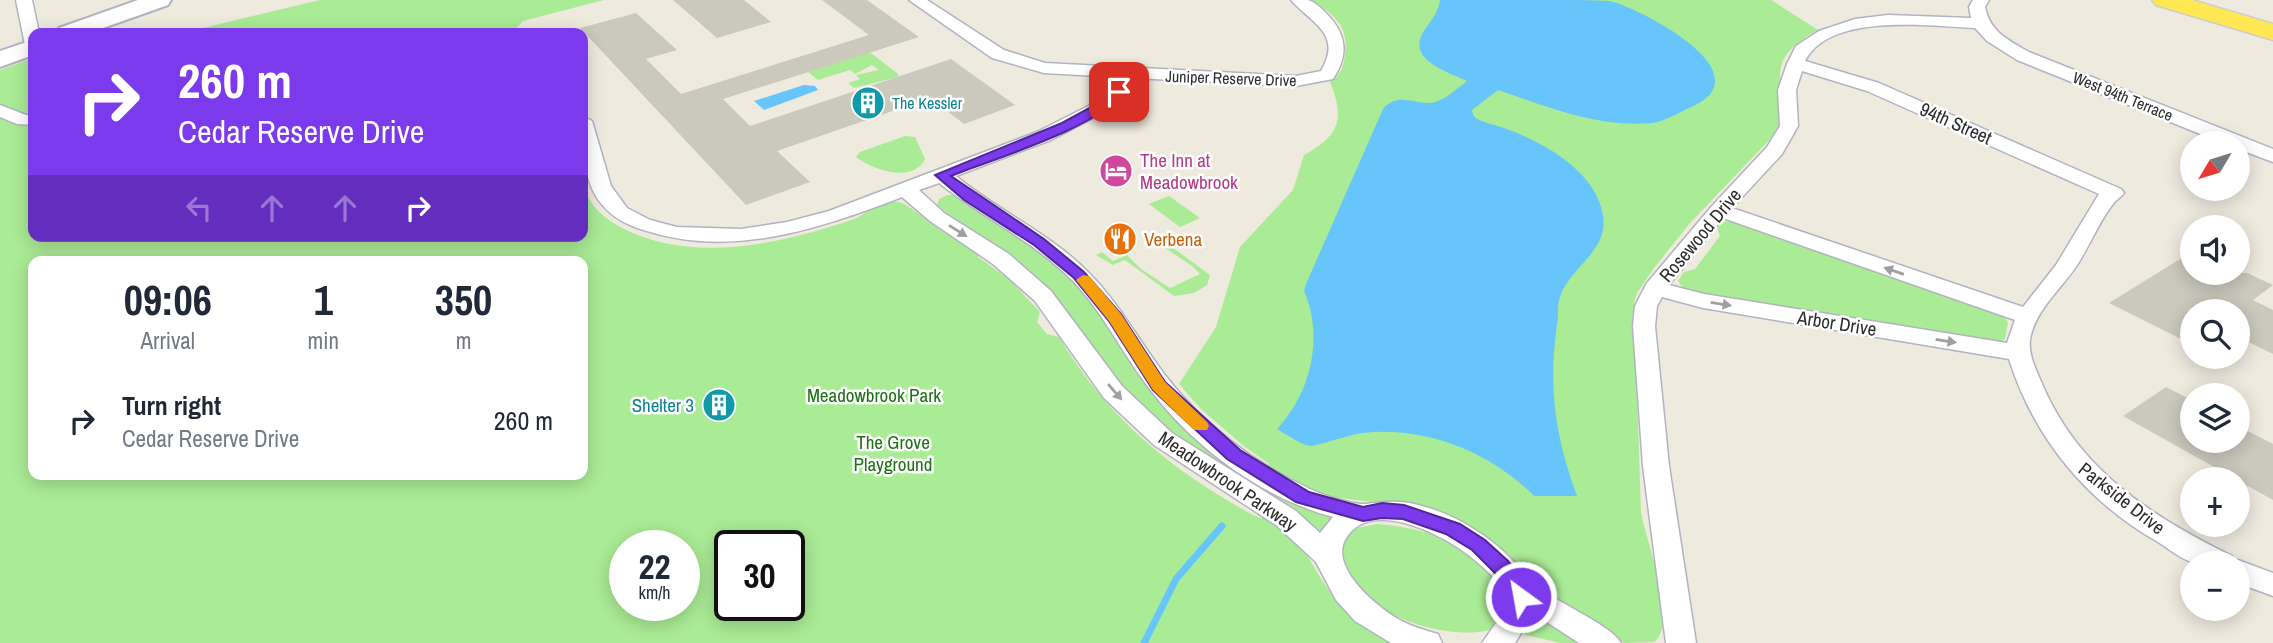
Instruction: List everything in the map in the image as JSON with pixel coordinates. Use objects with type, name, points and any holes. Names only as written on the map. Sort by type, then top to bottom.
[{"type":"main road","points":[[81,28],[160,0]]},
{"type":"main road","points":[[2165,0],[2273,32]]},
{"type":"main road","points":[[2201,0],[2273,21]]},
{"type":"main road","points":[[98,28],[130,11]]},
{"type":"main road","points":[[0,60],[28,48]]},
{"type":"main road","points":[[0,66],[28,57]]},
{"type":"street","points":[[24,0],[29,28]]},
{"type":"street","points":[[588,137],[606,196],[631,219],[655,229],[715,236],[761,233],[814,222],[1055,131],[1110,102],[1123,85],[1124,74],[1096,83],[1004,57],[917,0]]},
{"type":"street","name":"Juniper Reserve Drive","points":[[1124,74],[1296,82],[1326,75],[1334,56],[1336,43],[1333,32],[1329,23],[1316,10],[1299,0]]},
{"type":"street","points":[[1980,23],[1977,7],[1981,0]]},
{"type":"street","name":"Rosewood Drive","points":[[1681,643],[1656,466],[1644,326],[1646,306],[1655,288],[1719,210],[1775,150],[1789,126],[1787,90],[1802,50],[1825,34],[1855,24],[1888,20],[1980,23]]},
{"type":"street","name":"West 94th Terrace","points":[[1980,23],[1993,38],[2023,56],[2273,156]]},
{"type":"street","name":"94th Street","points":[[1795,64],[1874,87],[2114,193],[2106,198],[2064,269],[2028,317]]},
{"type":"street","points":[[1092,110],[1088,106],[1096,83]]},
{"type":"street","points":[[0,110],[28,120]]},
{"type":"street","name":"Meadowbrook Parkway","points":[[942,175],[969,197],[1039,242],[1079,275],[1115,318],[1159,386],[1233,454],[1303,497],[1363,514]]},
{"type":"street","name":"Meadowbrook Parkway","points":[[905,189],[937,217],[1001,259],[1043,296],[1113,392],[1163,439],[1286,518],[1326,555],[1336,578],[1354,603],[1376,621],[1401,636],[1427,643]]},
{"type":"street","points":[[1719,210],[2028,317],[2018,339],[2019,353]]},
{"type":"street","name":"Arbor Drive","points":[[1655,288],[1703,302],[2019,353]]},
{"type":"street","name":"Parkside Drive","points":[[2019,353],[2033,394],[2050,429],[2080,468],[2137,514],[2200,551]]},
{"type":"street","name":"Meadowbrook Parkway","points":[[1326,555],[1330,536],[1345,523],[1363,514],[1382,510],[1404,512],[1453,529],[1478,545],[1519,588],[1581,631],[1606,643]]},
{"type":"street","points":[[2250,575],[2273,585]]},
{"type":"street","points":[[1497,643],[1517,621],[1521,597],[1519,588]]},
{"type":"green space","points":[[320,0],[604,0],[523,21],[517,28],[203,28]]},
{"type":"green space","points":[[1312,0],[1771,0],[1818,30],[1798,43],[1781,66],[1781,117],[1776,133],[1690,223],[1654,268],[1634,302],[1641,512],[1659,580],[1664,618],[1661,632],[1654,642],[1625,643],[1600,634],[1529,581],[1512,561],[1404,506],[1332,497],[1306,489],[1272,473],[1268,463],[1201,409],[1179,384],[1216,327],[1240,247],[1293,190],[1304,155],[1325,140],[1336,125],[1337,106],[1330,82],[1343,66],[1346,44],[1338,22]]},
{"type":"green space","points":[[871,53],[898,74],[898,77],[854,88],[848,83],[860,79],[856,75],[879,70],[872,65],[855,74],[850,70],[818,80],[808,72]]},
{"type":"green space","name":"Meadowbrook Park","points":[[28,60],[28,242],[588,242],[588,196],[596,209],[622,228],[679,246],[709,248],[770,242],[800,235],[857,218],[882,204],[899,202],[946,234],[979,250],[978,257],[1010,280],[1040,312],[1037,322],[1047,334],[1059,337],[1099,394],[1121,418],[1171,463],[1259,518],[1270,517],[1299,541],[1339,604],[1359,623],[1392,643],[0,643],[0,70]]},
{"type":"green space","points":[[905,136],[915,137],[925,159],[919,167],[911,171],[902,173],[882,170],[856,157],[860,152]]},
{"type":"green space","points":[[947,195],[957,195],[1052,260],[1086,292],[1143,375],[1308,508],[1334,518],[1321,532],[1204,459],[1135,403],[1059,302],[937,205],[939,199]]},
{"type":"green space","points":[[1169,196],[1200,218],[1180,227],[1149,204]]},
{"type":"green space","points":[[1733,221],[2002,315],[2008,322],[2005,339],[2000,342],[1685,290],[1678,281],[1684,272],[1695,269],[1720,236],[1717,228],[1722,222]]},
{"type":"green space","points":[[1161,239],[1210,275],[1207,285],[1194,293],[1174,296],[1125,260],[1113,265],[1096,255],[1102,252],[1113,261],[1127,255],[1141,269],[1170,288],[1200,274],[1156,242]]},
{"type":"green space","points":[[1377,524],[1429,534],[1463,548],[1477,558],[1501,585],[1511,610],[1503,622],[1483,631],[1448,631],[1410,622],[1377,606],[1352,579],[1340,544],[1352,529]]},
{"type":"green space","points":[[1533,615],[1586,643],[1560,643],[1526,635],[1524,632]]},
{"type":"water","points":[[1440,0],[1610,1],[1626,6],[1670,29],[1707,61],[1715,78],[1711,93],[1691,107],[1652,123],[1632,124],[1593,119],[1498,90],[1472,110],[1477,119],[1526,137],[1568,162],[1591,186],[1599,200],[1603,215],[1600,239],[1565,286],[1560,297],[1554,347],[1555,412],[1563,453],[1577,496],[1534,496],[1498,467],[1456,445],[1433,438],[1387,432],[1363,433],[1311,446],[1298,442],[1277,429],[1298,399],[1311,364],[1313,327],[1304,291],[1306,284],[1383,109],[1396,100],[1424,103],[1438,101],[1467,81],[1431,63],[1420,49],[1420,40]]},
{"type":"water","points":[[804,85],[815,86],[818,90],[764,110],[754,101]]},
{"type":"building","points":[[673,0],[744,0],[771,22],[717,38]]},
{"type":"building","name":"The Kessler","points":[[822,0],[867,0],[919,37],[723,99],[750,126],[951,59],[1015,105],[964,124],[930,98],[777,151],[810,182],[746,205],[588,37],[588,28],[580,28],[636,13],[677,50],[646,59],[681,94],[869,35]]},
{"type":"building","points":[[2180,259],[2180,285],[2250,285],[2250,274],[2273,285],[2253,300],[2273,310],[2273,354],[2250,343],[2250,299],[2180,299],[2180,338],[2109,303]]},
{"type":"building","points":[[2166,387],[2180,394],[2180,448],[2123,416]]},
{"type":"building","points":[[2250,432],[2273,444],[2273,500],[2250,487],[2250,467],[2214,467],[2189,453],[2250,453]]},
{"type":"waterway","points":[[1144,643],[1176,579],[1222,526]]},
{"type":"slow traffic","points":[[1083,280],[1115,318],[1159,386],[1200,426]]},
{"type":"place","name":"The Kessler","points":[[868,103]]},
{"type":"place","name":"The Inn at Meadowbrook","points":[[1116,171]]},
{"type":"place","name":"Verbena","points":[[1120,239]]},
{"type":"place","name":"Shelter 3","points":[[719,405]]},
{"type":"route","points":[[1119,92],[1110,102],[1067,126],[942,175],[969,197],[1039,242],[1079,275],[1115,318],[1159,386],[1233,454],[1303,497],[1363,514],[1382,510],[1404,512],[1431,519],[1453,529],[1478,545],[1501,566],[1519,588],[1521,597]]},
{"type":"park label","name":"The Grove Playground","points":[[893,453]]}]
